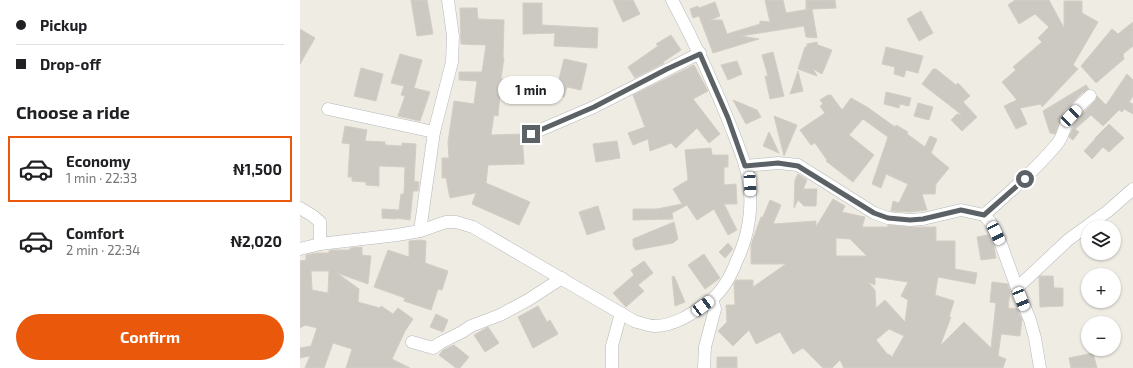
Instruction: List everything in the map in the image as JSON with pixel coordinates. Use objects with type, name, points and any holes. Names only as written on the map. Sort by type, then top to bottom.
[{"type":"street","points":[[420,230],[434,132],[452,62],[453,36],[448,0]]},
{"type":"street","points":[[300,249],[320,244],[397,235],[446,222],[456,222],[474,227],[634,321],[654,326],[672,324],[694,313],[712,299],[729,280],[739,256],[748,226],[750,184],[728,118],[700,54],[672,0]]},
{"type":"street","points":[[531,134],[594,107],[667,69],[700,54]]},
{"type":"street","points":[[984,215],[1017,187],[1033,171],[1061,138],[1065,126],[1071,116],[1090,96]]},
{"type":"street","points":[[328,109],[434,132]]},
{"type":"street","points":[[745,166],[778,163],[798,166],[874,213],[888,218],[910,220],[923,219],[961,210],[984,215],[991,223],[1001,244],[1030,320],[1035,338],[1040,368]]},
{"type":"street","points":[[1017,288],[1068,240],[1133,189]]},
{"type":"street","points":[[300,208],[320,222],[320,244]]},
{"type":"street","points":[[412,342],[433,348],[440,342],[462,332],[471,326],[500,315],[528,300],[562,278]]},
{"type":"street","points":[[704,368],[705,347],[715,308],[712,299]]},
{"type":"street","points":[[612,368],[612,346],[621,313]]},
{"type":"building","points":[[411,0],[427,0],[433,34],[417,36]]},
{"type":"building","points":[[613,0],[633,0],[640,14],[623,22]]},
{"type":"building","points":[[765,0],[783,0],[786,13],[806,10],[806,0],[835,0],[836,8],[812,9],[817,38],[806,37],[804,26],[741,36],[759,39],[713,53],[699,16],[693,18],[690,9],[698,6],[699,8],[715,2],[720,16],[710,20],[722,20],[727,34],[760,24],[760,21],[770,22]]},
{"type":"building","points":[[1015,0],[1049,0],[1064,28],[1064,1],[1082,1],[1082,13],[1098,22],[1073,65],[1078,69],[1042,107],[1041,104],[1020,108],[1027,124],[1016,129],[1004,106],[1017,100],[1002,82],[1016,70],[1013,67],[1042,42],[1038,38],[1049,27],[1035,14],[1019,24],[1008,5]]},
{"type":"building","points":[[523,3],[542,3],[542,25],[598,28],[597,48],[554,46],[555,33],[523,34]]},
{"type":"building","points":[[460,8],[477,8],[478,19],[504,20],[504,58],[501,79],[551,87],[548,103],[500,95],[498,116],[494,115],[491,135],[522,134],[524,164],[488,165],[486,183],[530,202],[519,225],[472,204],[476,193],[450,198],[446,178],[442,178],[442,158],[449,158],[448,142],[454,101],[474,104],[477,81],[459,80],[459,72],[482,72],[486,45],[461,44]]},
{"type":"building","points":[[921,11],[933,33],[919,41],[907,19]]},
{"type":"building","points":[[1133,22],[1133,46],[1123,54],[1124,59],[1096,83],[1081,66],[1112,29],[1118,34]]},
{"type":"building","points":[[300,29],[315,38],[300,64]]},
{"type":"building","points":[[671,35],[681,50],[663,62],[664,63],[635,78],[628,67],[658,46],[656,44]]},
{"type":"building","points":[[817,42],[818,45],[832,50],[822,74],[813,69],[817,76],[798,69],[807,44]]},
{"type":"building","points":[[886,47],[923,56],[918,73],[906,70],[904,77],[894,74],[895,67],[882,64]]},
{"type":"building","points":[[773,52],[784,96],[770,99],[765,76],[768,76],[762,55]]},
{"type":"building","points":[[400,54],[422,60],[414,88],[430,92],[420,121],[398,116],[405,96],[401,95],[404,86],[391,83]]},
{"type":"building","points":[[564,59],[587,64],[581,90],[567,87],[564,97],[555,95]]},
{"type":"building","points":[[737,61],[742,74],[728,80],[721,65]]},
{"type":"building","points":[[694,65],[708,91],[693,99],[720,134],[709,143],[697,128],[676,148],[671,143],[650,151],[648,139],[633,145],[628,133],[645,127],[633,95]]},
{"type":"building","points":[[361,68],[383,74],[376,101],[354,96]]},
{"type":"building","points":[[933,69],[936,69],[956,85],[958,83],[970,96],[963,102],[977,117],[962,131],[951,120],[957,114],[962,115],[922,84]]},
{"type":"building","points":[[798,71],[803,91],[790,94]]},
{"type":"building","points":[[1127,74],[1133,80],[1133,96],[1129,102],[1133,104],[1133,114],[1124,109],[1122,112],[1119,110],[1103,126],[1091,115],[1075,129],[1079,132],[1073,140],[1069,137],[1076,120],[1095,101],[1097,96],[1106,105]]},
{"type":"building","points":[[1086,85],[1089,89],[1082,93],[1064,111],[1055,134],[1050,133],[1043,111]]},
{"type":"building","points":[[886,92],[911,98],[909,106],[900,104],[899,108],[884,104]]},
{"type":"building","points":[[828,95],[831,95],[842,110],[851,98],[867,107],[895,127],[896,125],[908,132],[907,134],[925,147],[930,136],[937,139],[931,153],[949,168],[936,184],[935,194],[922,194],[927,210],[910,212],[891,211],[893,201],[899,203],[908,184],[886,174],[881,188],[872,184],[888,137],[863,119],[849,135],[874,155],[853,182],[826,161],[827,160],[815,143],[811,145],[800,130],[825,113],[820,106],[823,104],[820,100]]},
{"type":"building","points":[[733,100],[757,110],[761,117],[746,124]]},
{"type":"building","points":[[918,103],[933,107],[929,120],[914,116]]},
{"type":"building","points":[[774,116],[797,125],[784,156]]},
{"type":"building","points":[[1109,124],[1124,138],[1109,152],[1103,147],[1092,159],[1084,151]]},
{"type":"building","points":[[345,126],[367,130],[365,141],[385,142],[385,145],[402,146],[402,143],[416,144],[414,181],[419,182],[418,191],[413,191],[410,220],[382,218],[382,209],[399,210],[401,194],[404,194],[405,167],[379,166],[379,186],[366,185],[366,182],[352,181],[352,177],[348,177],[350,144],[342,143]]},
{"type":"building","points":[[769,132],[779,153],[763,146]]},
{"type":"building","points":[[617,141],[620,158],[596,162],[593,144]]},
{"type":"building","points":[[711,148],[712,155],[728,155],[728,167],[724,167],[724,185],[736,184],[737,204],[724,204],[737,230],[728,235],[714,209],[697,220],[687,205],[672,213],[673,219],[633,220],[633,209],[657,209],[682,204],[673,189],[688,180],[685,150]]},
{"type":"building","points":[[798,174],[807,180],[803,189],[817,189],[816,206],[804,206],[798,200],[794,208],[795,180]]},
{"type":"building","points":[[833,199],[845,206],[842,212],[865,217],[862,227],[888,227],[888,225],[936,227],[936,241],[955,241],[955,269],[977,273],[975,284],[938,277],[935,295],[954,301],[949,317],[951,317],[940,346],[964,322],[991,348],[996,303],[990,302],[992,282],[1008,284],[1010,291],[1008,308],[1017,309],[1022,319],[1020,336],[1001,334],[998,356],[1006,359],[1003,368],[844,368],[840,360],[832,368],[823,368],[803,348],[793,354],[780,332],[756,344],[749,330],[733,346],[718,331],[727,322],[726,305],[735,305],[734,284],[736,280],[753,280],[753,287],[786,264],[751,264],[751,245],[761,217],[763,217],[770,200],[781,205],[773,224],[816,221],[816,227]],"holes":[[[836,238],[850,239],[867,256],[836,256]],[[875,277],[908,282],[901,296],[908,300],[905,322],[885,300],[876,308],[875,290],[868,282],[875,285]],[[889,329],[904,336],[892,357],[889,354],[888,355],[876,340]]]},
{"type":"building","points":[[598,206],[605,229],[587,235],[579,212]]},
{"type":"building","points":[[674,222],[678,239],[673,243],[636,250],[633,246],[633,239]]},
{"type":"building","points":[[988,235],[994,247],[996,258],[981,260],[977,237]]},
{"type":"building","points":[[409,241],[426,241],[425,263],[448,271],[442,290],[438,289],[431,310],[404,301],[405,298],[374,287],[388,250],[409,257]]},
{"type":"building","points":[[728,243],[733,249],[725,258],[719,252]]},
{"type":"building","points":[[362,247],[362,255],[371,256],[368,284],[337,273],[359,289],[358,302],[380,308],[381,306],[393,314],[398,308],[413,319],[405,331],[392,359],[410,368],[346,368],[352,349],[333,343],[324,368],[305,368],[310,356],[300,358],[300,348],[311,346],[317,328],[305,325],[300,328],[300,261],[306,260],[306,255],[329,253],[329,251],[332,250],[350,250],[350,248]],"holes":[[[311,271],[329,271],[328,293],[312,290]]]},
{"type":"building","points":[[704,254],[720,278],[705,289],[688,265]]},
{"type":"building","points":[[644,261],[653,273],[638,285],[644,291],[626,307],[613,293],[634,275],[631,270]]},
{"type":"building","points":[[674,276],[685,302],[675,306],[672,277]]},
{"type":"building","points":[[1040,276],[1053,276],[1054,288],[1063,288],[1063,306],[1040,307]]},
{"type":"building","points":[[538,306],[547,322],[550,320],[558,334],[533,348],[518,317]]},
{"type":"building","points":[[436,314],[448,320],[443,332],[430,327]]},
{"type":"building","points":[[488,327],[499,343],[485,352],[474,335]]},
{"type":"building","points":[[454,345],[469,357],[460,368],[456,368],[439,355],[443,350]]},
{"type":"building","points":[[1081,356],[1094,356],[1097,368],[1071,368],[1069,358]]},
{"type":"building","points":[[717,357],[737,357],[737,368],[717,368]]},
{"type":"route","points":[[531,134],[594,107],[667,69],[700,54],[728,118],[745,166],[787,163],[798,166],[874,213],[888,218],[910,220],[923,219],[961,210],[984,215],[1025,179]]}]
